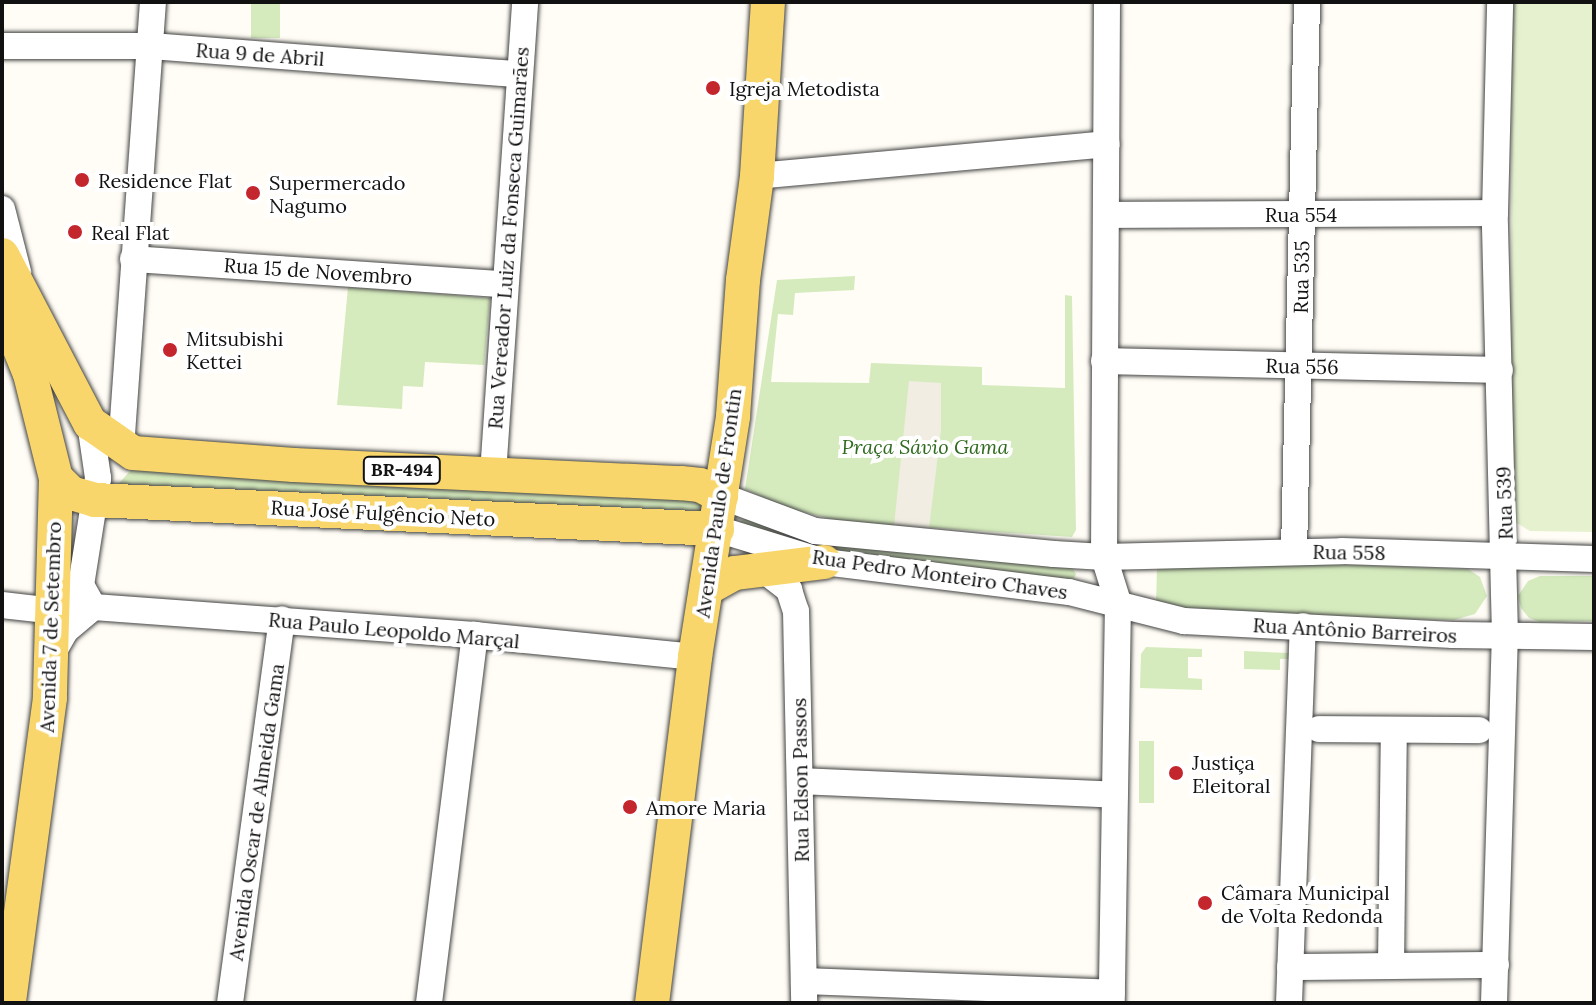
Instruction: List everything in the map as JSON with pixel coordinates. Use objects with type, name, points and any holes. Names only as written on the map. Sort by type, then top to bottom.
[{"type":"main road","name":"Avenida Paulo de Frontin","points":[[652,1003],[695,657],[733,416],[743,280],[757,176],[768,2]]},
{"type":"main road","name":"Avenida 7 de Setembro","points":[[2,255],[56,478],[52,667],[9,1003]]},
{"type":"main road","name":"Avenida 7 de Setembro","points":[[12,298],[90,423]]},
{"type":"main road","name":"BR-494","points":[[90,423],[121,448],[147,456],[691,483],[719,512]]},
{"type":"main road","name":"Rua José Fulgêncio Neto","points":[[56,478],[71,493],[95,500],[719,512]]},
{"type":"main road","points":[[706,589],[735,573],[824,562]]},
{"type":"street","points":[[121,448],[153,2]]},
{"type":"street","name":"Rua Vereador Luiz da Fonseca Guimarães","points":[[493,474],[525,2]]},
{"type":"street","points":[[1094,2],[1096,39],[1108,76]]},
{"type":"street","points":[[804,992],[1112,998],[1118,602],[1104,557],[1107,2]]},
{"type":"street","points":[[1108,76],[1124,2]]},
{"type":"street","name":"Rua 535","points":[[1294,551],[1307,2]]},
{"type":"street","name":"Rua 539","points":[[1494,1003],[1505,636],[1495,213],[1500,2]]},
{"type":"street","name":"Rua 9 de Abril","points":[[2,46],[151,46],[518,74]]},
{"type":"street","points":[[757,176],[1107,144]]},
{"type":"street","name":"Avenida 7 de Setembro","points":[[2,209],[12,298]]},
{"type":"street","name":"Rua 554","points":[[1107,215],[1495,213]]},
{"type":"street","name":"Rua 15 de Novembro","points":[[133,259],[504,284]]},
{"type":"street","points":[[70,390],[92,401],[109,396],[119,383],[126,354]]},
{"type":"street","name":"Rua 556","points":[[1104,361],[1500,370]]},
{"type":"street","name":"Avenida 7 de Setembro","points":[[87,596],[97,471],[90,423]]},
{"type":"street","name":"Rua Pedro Monteiro Chaves","points":[[719,512],[826,533],[1104,557]]},
{"type":"street","name":"Rua Pedro Monteiro Chaves","points":[[719,512],[824,562],[1069,592],[1118,602]]},
{"type":"street","name":"Rua 558","points":[[1104,557],[1294,551],[1594,559]]},
{"type":"street","points":[[1069,592],[1104,557]]},
{"type":"street","name":"Rua Edson Passos","points":[[765,571],[780,580],[795,604],[804,992]]},
{"type":"street","points":[[1453,635],[1493,612],[1505,586]]},
{"type":"street","points":[[2,605],[51,609],[68,600],[87,596]]},
{"type":"street","points":[[52,667],[66,630],[87,596]]},
{"type":"street","name":"Rua Paulo Leopoldo Marçal","points":[[87,596],[282,620],[695,657]]},
{"type":"street","name":"Rua Antônio Barreiros","points":[[1118,602],[1184,621],[1453,635],[1594,637]]},
{"type":"street","name":"Avenida Oscar de Almeida Gama","points":[[230,1003],[282,620]]},
{"type":"street","points":[[1289,1003],[1303,626]]},
{"type":"street","points":[[429,1003],[475,635]]},
{"type":"street","points":[[1319,729],[1479,730]]},
{"type":"street","points":[[1391,965],[1394,730]]},
{"type":"street","points":[[800,781],[1115,795]]},
{"type":"street","points":[[1290,967],[1496,965]]},
{"type":"green space","points":[[251,2],[280,2],[280,38],[251,38]]},
{"type":"green space","points":[[1512,2],[1594,2],[1594,532],[1530,531],[1515,522],[1511,493]]},
{"type":"green space","name":"Praça Sávio Gama","points":[[855,276],[854,290],[795,293],[793,315],[778,314],[771,382],[869,383],[871,363],[982,367],[982,385],[1065,388],[1065,295],[1072,296],[1076,530],[1072,537],[844,522],[787,508],[745,489],[777,280]]},
{"type":"green space","points":[[348,287],[490,298],[484,365],[425,362],[423,387],[403,386],[402,409],[337,405]]},
{"type":"green space","points":[[139,461],[704,501],[704,517],[112,491]]},
{"type":"green space","points":[[745,519],[1072,567],[1076,574],[1073,580],[852,569],[735,524]]},
{"type":"green space","points":[[1300,563],[1468,569],[1480,577],[1487,596],[1475,614],[1454,620],[1214,615],[1156,604],[1157,568]]},
{"type":"green space","points":[[1540,576],[1594,576],[1594,621],[1540,622],[1529,618],[1521,608],[1518,596],[1528,581]]},
{"type":"green space","points":[[1146,647],[1202,649],[1202,657],[1188,657],[1188,678],[1202,679],[1202,690],[1140,688],[1141,654]]},
{"type":"green space","points":[[1244,651],[1289,653],[1289,659],[1280,659],[1280,670],[1244,669]]},
{"type":"green space","points":[[1139,741],[1154,741],[1154,803],[1139,803]]},
{"type":"shaded area","points":[[909,381],[941,383],[941,430],[929,528],[894,526]]},
{"type":"place","name":"Igreja Metodista","points":[[713,88]]},
{"type":"place","name":"Residence Flat","points":[[82,180]]},
{"type":"place","name":"Supermercado Nagumo","points":[[253,193]]},
{"type":"place","name":"Real Flat","points":[[75,232]]},
{"type":"place","name":"Mitsubishi Kettei","points":[[170,350]]},
{"type":"place","name":"Justiça Eleitoral","points":[[1176,773]]},
{"type":"place","name":"Amore Maria","points":[[630,807]]},
{"type":"place","name":"Câmara Municipal de Volta Redonda","points":[[1205,903]]}]
